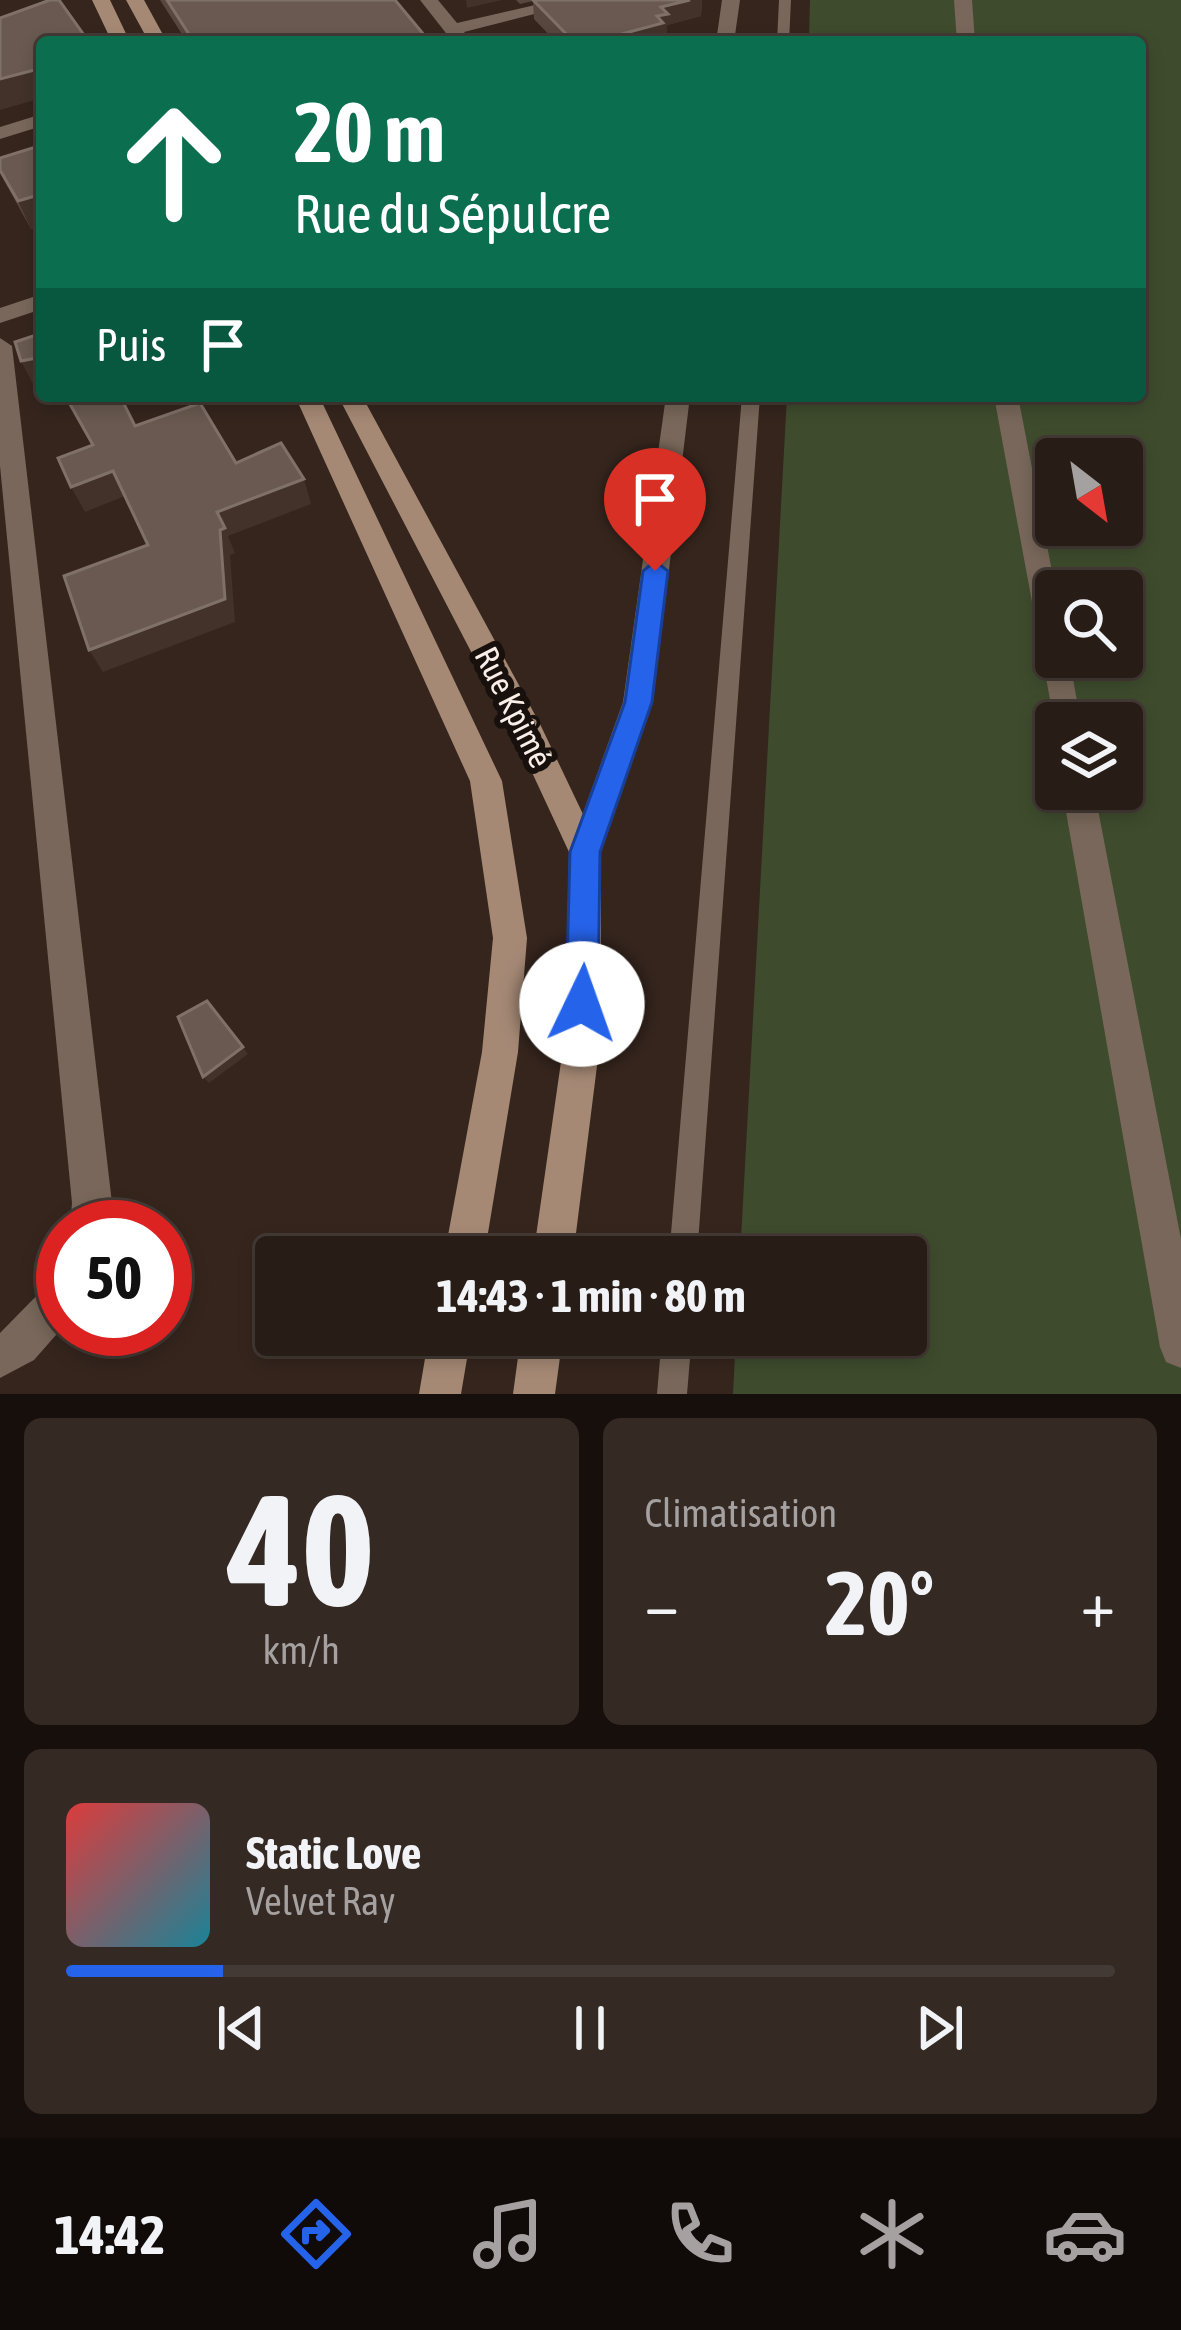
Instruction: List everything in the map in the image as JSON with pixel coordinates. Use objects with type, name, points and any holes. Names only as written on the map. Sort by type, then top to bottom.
[{"type":"main road","points":[[101,0],[119,36]]},
{"type":"main road","points":[[135,0],[155,36]]},
{"type":"main road","name":"Rue Kpimé","points":[[310,402],[486,781],[509,938],[500,1052],[468,1236]]},
{"type":"main road","name":"Rue Kpimé","points":[[353,402],[529,733],[585,852],[583,1034],[556,1236]]},
{"type":"main road","points":[[440,1394],[446,1356]]},
{"type":"main road","points":[[534,1394],[539,1356]]},
{"type":"street","points":[[429,0],[458,36],[580,0]]},
{"type":"street","points":[[726,36],[730,0]]},
{"type":"street","points":[[963,0],[966,36]]},
{"type":"street","points":[[0,134],[36,122]]},
{"type":"street","points":[[0,316],[36,303]]},
{"type":"street","points":[[0,346],[92,1200]]},
{"type":"street","points":[[585,852],[638,702],[677,402]]},
{"type":"street","points":[[1007,402],[1062,702]]},
{"type":"street","points":[[1082,810],[1181,1347]]},
{"type":"street","points":[[0,1357],[36,1326]]},
{"type":"lane","points":[[783,36],[785,0]]},
{"type":"lane","points":[[685,1236],[752,402]]},
{"type":"lane","points":[[672,1394],[675,1356]]},
{"type":"green space","points":[[810,0],[1181,0],[1181,1394],[733,1394],[735,1356],[927,1356],[927,1236],[741,1236],[787,402],[1146,402],[1146,36],[809,36]]},
{"type":"building","points":[[59,0],[85,36],[36,36],[36,70],[0,79],[0,18]]},
{"type":"building","points":[[167,0],[395,0],[425,36],[190,36]]},
{"type":"building","points":[[533,0],[690,0],[661,7],[668,14],[657,16],[663,23],[614,36],[568,36]]},
{"type":"building","points":[[36,147],[36,198],[18,201],[0,170],[0,158]]},
{"type":"building","points":[[36,335],[36,358],[21,361],[15,342]]},
{"type":"building","points":[[69,402],[123,402],[135,426],[200,403],[236,463],[281,443],[304,479],[217,512],[225,528],[220,530],[225,599],[89,650],[64,576],[148,545],[113,471],[71,487],[58,458],[93,445]]},
{"type":"building","points":[[207,1001],[243,1047],[203,1077],[178,1017]]},
{"type":"route","points":[[582,1004],[585,852],[638,702],[655,571]]}]
